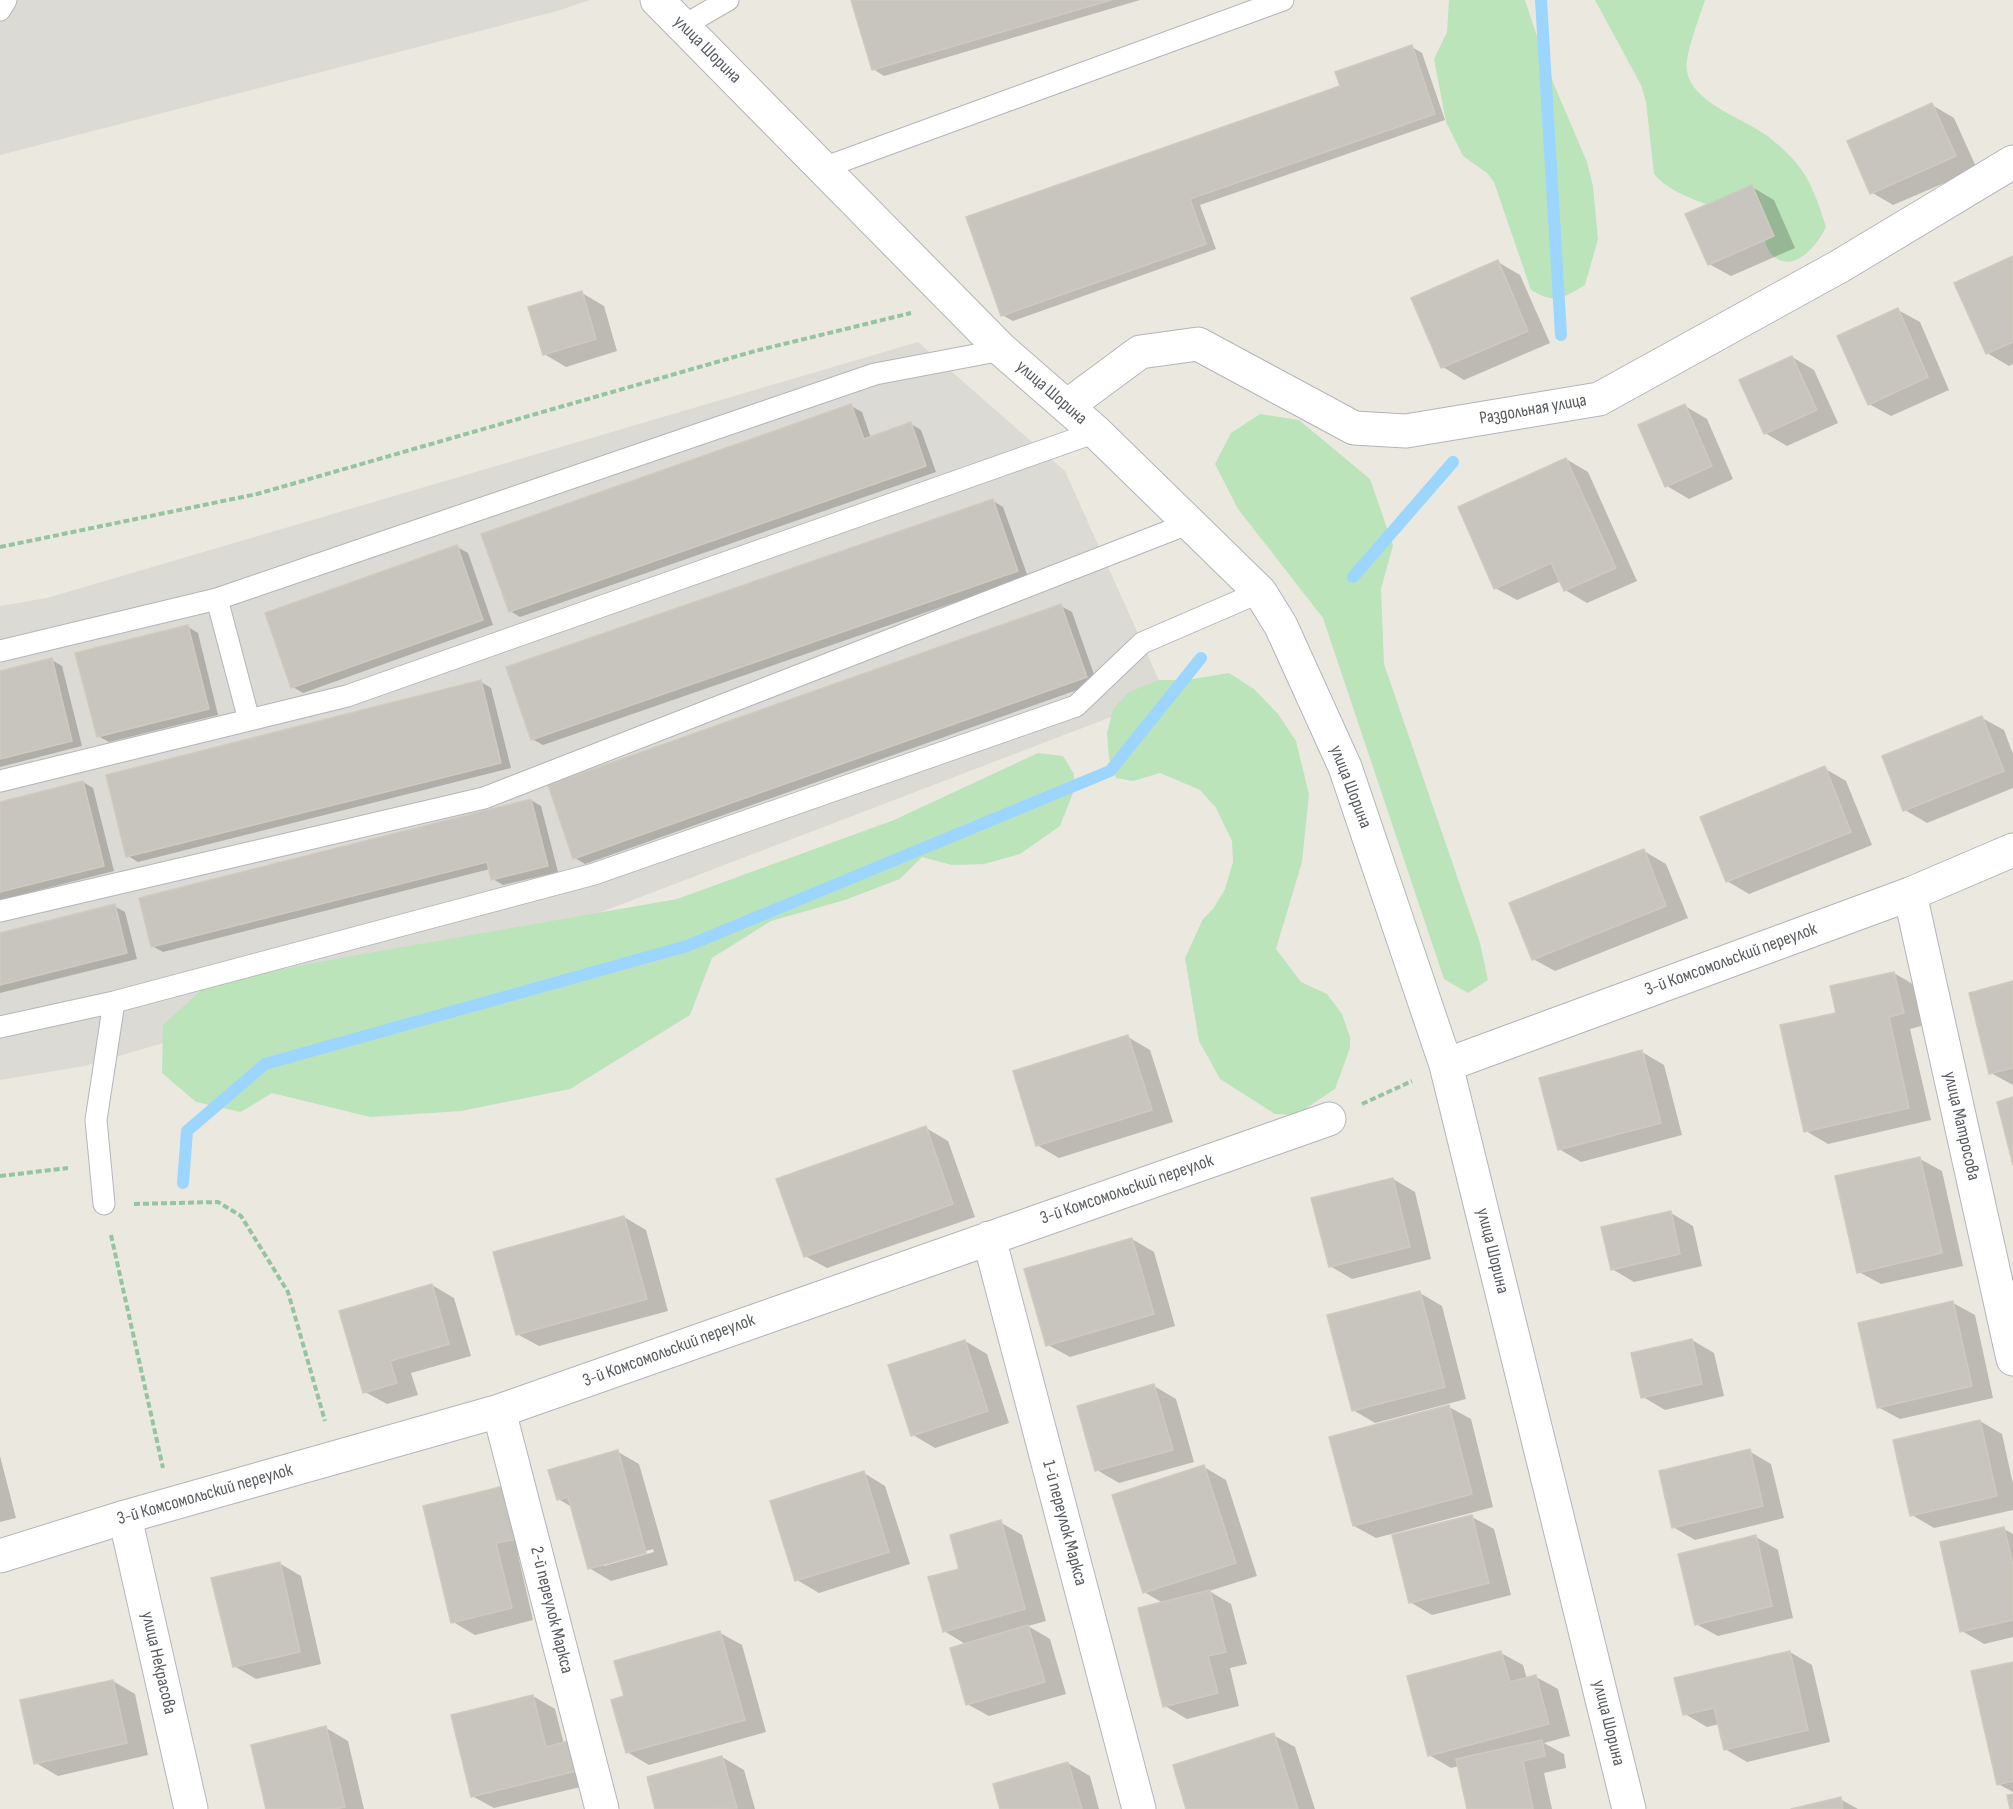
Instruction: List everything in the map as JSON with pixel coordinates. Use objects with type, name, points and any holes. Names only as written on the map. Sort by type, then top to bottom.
[{"type":"street","name":"улица Шорина","points":[[657,0],[1002,350],[1096,432],[1260,592],[1281,626],[1345,767],[1446,1065],[1629,1809]]},
{"type":"street","name":"Раздольная улица","points":[[1067,406],[1140,352],[1198,345],[1354,428],[1406,431],[1599,399],[1840,266],[2013,162]]},
{"type":"street","name":"3-й Комсомольский переулок","points":[[1446,1065],[1910,894],[2013,850]]},
{"type":"street","name":"улица Матросова","points":[[1910,894],[2013,1359]]},
{"type":"street","name":"3-й Комсомольский переулок","points":[[0,1556],[125,1517],[499,1411],[1329,1119]]},
{"type":"street","name":"1-й переулок Маркса","points":[[989,1238],[1139,1809]]},
{"type":"street","name":"2-й переулок Маркса","points":[[499,1411],[602,1809]]},
{"type":"street","name":"улица Некрасова","points":[[125,1517],[191,1809]]},
{"type":"lane","points":[[0,10],[6,0]]},
{"type":"lane","points":[[824,168],[1283,0]]},
{"type":"lane","points":[[683,26],[723,2]]},
{"type":"lane","points":[[0,651],[218,599],[875,374],[1002,350]]},
{"type":"lane","points":[[0,781],[346,696],[1096,432]]},
{"type":"lane","points":[[0,911],[484,798],[1190,523]]},
{"type":"lane","points":[[0,1027],[114,1002],[594,874],[1076,706],[1142,643],[1260,592]]},
{"type":"lane","points":[[218,599],[249,720]]},
{"type":"lane","points":[[104,1204],[96,1120],[114,1002]]},
{"type":"path","points":[[0,547],[257,494],[755,351],[956,303]]},
{"type":"path","points":[[1329,1119],[1446,1065]]},
{"type":"path","points":[[0,1176],[101,1164]]},
{"type":"path","points":[[171,1504],[104,1204],[218,1202],[241,1216],[288,1292],[335,1457]]},
{"type":"shaded area","points":[[0,0],[590,0],[557,11],[0,155]]},
{"type":"shaded area","points":[[918,342],[1065,471],[1166,696],[583,919],[85,1066],[0,1080],[0,606],[47,598]]},
{"type":"green space","points":[[1449,0],[1525,0],[1550,75],[1587,162],[1593,186],[1598,239],[1585,285],[1559,298],[1540,295],[1531,290],[1494,182],[1487,173],[1463,156],[1446,122],[1434,59],[1447,32]]},
{"type":"green space","points":[[1595,0],[1705,0],[1688,56],[1687,71],[1691,82],[1707,100],[1773,140],[1802,170],[1816,198],[1826,227],[1818,241],[1806,254],[1791,261],[1776,258],[1769,251],[1760,219],[1703,203],[1675,191],[1654,174],[1646,102],[1641,85]]},
{"type":"green space","points":[[1260,414],[1299,420],[1370,479],[1393,545],[1381,589],[1384,664],[1480,943],[1488,980],[1468,993],[1444,979],[1323,618],[1238,509],[1215,464],[1231,433]]},
{"type":"green space","points":[[1229,673],[1254,689],[1278,714],[1296,741],[1309,794],[1302,862],[1276,949],[1301,982],[1327,994],[1342,1014],[1350,1037],[1350,1048],[1335,1089],[1296,1115],[1275,1114],[1220,1079],[1199,1041],[1185,958],[1203,919],[1213,909],[1225,889],[1233,862],[1232,841],[1216,808],[1200,790],[1160,773],[1133,781],[1116,778],[1109,758],[1107,733],[1113,709],[1129,692],[1159,680],[1187,680]]},
{"type":"green space","points":[[1038,753],[1063,756],[1074,774],[1073,793],[1060,826],[1020,854],[984,864],[952,865],[922,857],[900,879],[845,900],[771,921],[712,958],[690,1015],[570,1089],[461,1111],[370,1117],[272,1093],[241,1112],[196,1102],[162,1073],[163,1025],[207,985],[329,960],[677,899],[894,820]]},
{"type":"building","points":[[851,0],[1111,0],[872,70]]},
{"type":"building","points":[[1412,45],[1435,114],[1190,199],[1206,244],[1001,316],[966,217],[1340,86],[1335,72]]},
{"type":"building","points":[[1932,103],[1956,156],[1870,194],[1847,141]]},
{"type":"building","points":[[1752,185],[1774,236],[1708,265],[1685,214]]},
{"type":"building","points":[[2013,256],[2013,342],[1986,354],[1954,283]]},
{"type":"building","points":[[1498,260],[1528,331],[1441,368],[1411,298]]},
{"type":"building","points":[[582,291],[596,339],[543,355],[528,307]]},
{"type":"building","points":[[1898,308],[1928,377],[1868,405],[1837,336]]},
{"type":"building","points":[[1792,356],[1817,410],[1764,434],[1739,380]]},
{"type":"building","points":[[851,404],[864,439],[911,422],[926,466],[509,612],[481,534]]},
{"type":"building","points":[[1685,404],[1712,466],[1665,487],[1638,425]]},
{"type":"building","points":[[1566,458],[1616,568],[1564,591],[1551,563],[1494,589],[1458,507]]},
{"type":"building","points":[[993,499],[1018,571],[531,740],[506,667]]},
{"type":"building","points":[[457,545],[483,620],[291,688],[265,613]]},
{"type":"building","points":[[1061,604],[1087,677],[573,859],[548,785]]},
{"type":"building","points":[[188,625],[209,709],[97,737],[75,653]]},
{"type":"building","points":[[52,658],[72,741],[0,759],[0,671]]},
{"type":"building","points":[[481,680],[501,763],[126,857],[106,775]]},
{"type":"building","points":[[1982,716],[2004,771],[1903,811],[1882,756]]},
{"type":"building","points":[[1825,766],[1851,832],[1726,882],[1700,817]]},
{"type":"building","points":[[83,781],[104,866],[0,892],[0,802]]},
{"type":"building","points":[[531,799],[548,866],[491,880],[487,862],[151,947],[139,898]]},
{"type":"building","points":[[1644,849],[1666,906],[1532,960],[1509,903]]},
{"type":"building","points":[[115,904],[127,953],[0,985],[0,933]]},
{"type":"building","points":[[1894,972],[1904,1013],[1889,1017],[1909,1108],[1804,1132],[1780,1025],[1836,1013],[1830,986]]},
{"type":"building","points":[[2013,981],[2013,1068],[1989,1074],[1969,993]]},
{"type":"building","points":[[1128,1035],[1152,1110],[1036,1146],[1013,1071]]},
{"type":"building","points":[[1642,1050],[1661,1123],[1558,1150],[1539,1078]]},
{"type":"building","points":[[2013,1097],[2013,1165],[1997,1102]]},
{"type":"building","points":[[926,1126],[953,1204],[804,1257],[776,1179]]},
{"type":"building","points":[[1920,1157],[1942,1253],[1857,1273],[1835,1176]]},
{"type":"building","points":[[1393,1178],[1410,1247],[1329,1267],[1311,1198]]},
{"type":"building","points":[[1671,1211],[1680,1254],[1611,1270],[1601,1227]]},
{"type":"building","points":[[624,1216],[647,1299],[516,1335],[493,1252]]},
{"type":"building","points":[[1132,1238],[1154,1314],[1046,1346],[1024,1269]]},
{"type":"building","points":[[432,1284],[449,1344],[390,1361],[397,1383],[363,1393],[339,1311]]},
{"type":"building","points":[[1420,1291],[1445,1387],[1352,1411],[1327,1315]]},
{"type":"building","points":[[1953,1301],[1972,1386],[1877,1408],[1858,1323]]},
{"type":"building","points":[[1692,1339],[1702,1384],[1641,1398],[1631,1353]]},
{"type":"building","points":[[965,1340],[988,1411],[911,1436],[888,1365]]},
{"type":"building","points":[[1154,1384],[1173,1450],[1095,1471],[1077,1406]]},
{"type":"building","points":[[1449,1405],[1472,1494],[1353,1526],[1329,1437]]},
{"type":"building","points":[[1980,1420],[1997,1496],[1910,1516],[1893,1440]]},
{"type":"building","points":[[1750,1449],[1763,1506],[1672,1528],[1659,1471]]},
{"type":"building","points":[[618,1450],[646,1553],[588,1569],[568,1497],[557,1500],[548,1470]]},
{"type":"building","points":[[1204,1465],[1236,1563],[1143,1593],[1112,1495]]},
{"type":"building","points":[[864,1471],[889,1552],[795,1581],[770,1501]]},
{"type":"building","points":[[504,1486],[517,1539],[496,1543],[512,1608],[451,1623],[423,1506]]},
{"type":"building","points":[[1472,1515],[1489,1583],[1409,1603],[1392,1535]]},
{"type":"building","points":[[1001,1520],[1025,1609],[943,1632],[928,1577],[959,1569],[950,1535]]},
{"type":"building","points":[[2004,1527],[2013,1565],[2013,1620],[1960,1632],[1940,1542]]},
{"type":"building","points":[[1756,1535],[1772,1606],[1695,1625],[1678,1554]]},
{"type":"building","points":[[280,1562],[300,1652],[233,1667],[211,1578]]},
{"type":"building","points":[[1210,1590],[1226,1652],[1208,1656],[1218,1693],[1163,1707],[1138,1608]]},
{"type":"building","points":[[1028,1625],[1045,1682],[966,1705],[950,1648]]},
{"type":"building","points":[[720,1631],[745,1720],[626,1753],[611,1700],[624,1696],[614,1661]]},
{"type":"building","points":[[1501,1651],[1510,1682],[1536,1675],[1549,1724],[1428,1756],[1407,1676]]},
{"type":"building","points":[[1790,1651],[1808,1730],[1724,1750],[1714,1708],[1683,1715],[1674,1678]]},
{"type":"building","points":[[2013,1662],[2013,1781],[1997,1785],[1971,1671]]},
{"type":"building","points":[[113,1680],[127,1743],[34,1764],[20,1700]]},
{"type":"building","points":[[533,1695],[546,1747],[576,1739],[584,1769],[471,1797],[451,1715]]},
{"type":"building","points":[[326,1726],[345,1807],[266,1809],[251,1745]]},
{"type":"building","points":[[1274,1733],[1298,1809],[1186,1809],[1173,1765]]},
{"type":"building","points":[[1542,1740],[1545,1756],[1523,1761],[1533,1809],[1467,1809],[1456,1759]]},
{"type":"building","points":[[722,1756],[737,1808],[655,1809],[647,1777]]},
{"type":"building","points":[[1068,1762],[1082,1809],[1000,1809],[993,1784]]},
{"type":"building","points":[[2013,1794],[2013,1809],[2010,1809],[2007,1795]]},
{"type":"building","points":[[1841,1797],[1843,1809],[1791,1809]]},
{"type":"waterway","points":[[1541,0],[1561,335]]},
{"type":"waterway","points":[[1353,577],[1453,462]]},
{"type":"waterway","points":[[183,1183],[187,1131],[265,1064],[687,946],[1110,771],[1201,658]]}]
